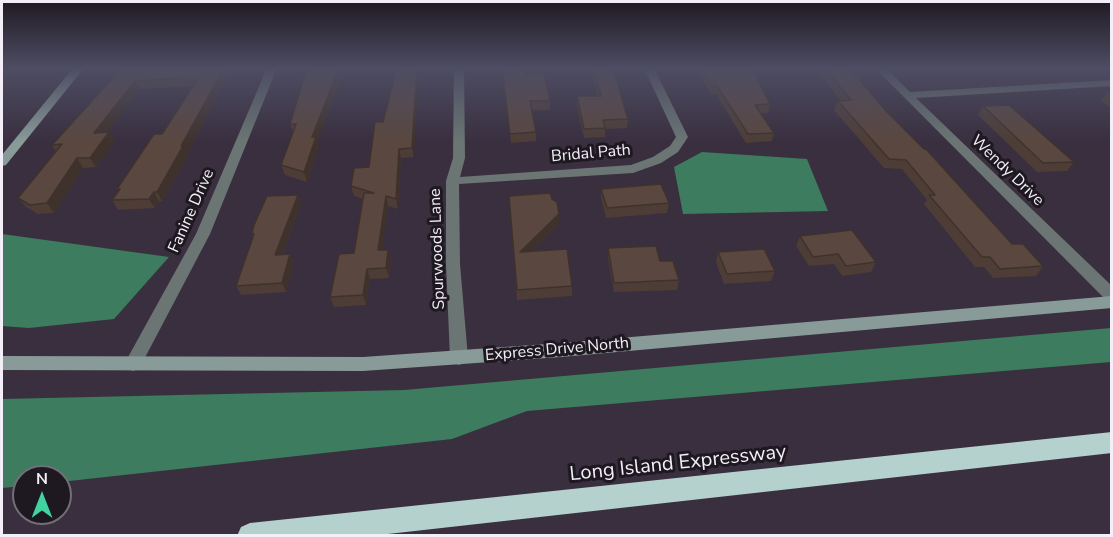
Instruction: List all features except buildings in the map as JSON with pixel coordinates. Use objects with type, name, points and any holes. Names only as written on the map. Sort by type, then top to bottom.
[{"type":"highway","name":"Long Island Expressway","points":[[250,536],[1112,442]]},
{"type":"main road","points":[[2,162],[58,93]]},
{"type":"main road","name":"Express Drive North","points":[[2,363],[320,365],[459,358],[1112,302]]},
{"type":"street","name":"Fanine Drive","points":[[133,364],[203,234],[262,93]]},
{"type":"street","name":"Spurwoods Lane","points":[[459,93],[459,150],[452,181],[453,264],[459,358]]},
{"type":"street","name":"Bridal Path","points":[[452,181],[633,169],[657,160],[674,149],[682,137],[661,93]]},
{"type":"street","points":[[906,95],[939,93]]},
{"type":"street","name":"Wendy Drive","points":[[906,95],[1112,296]]},
{"type":"green space","points":[[702,152],[807,159],[828,211],[683,214],[674,167]]},
{"type":"green space","points":[[2,234],[169,257],[114,319],[29,328],[2,326]]},
{"type":"green space","points":[[1111,328],[1111,362],[527,411],[452,439],[72,481],[72,465],[12,465],[12,487],[2,488],[2,399],[404,390]]}]
